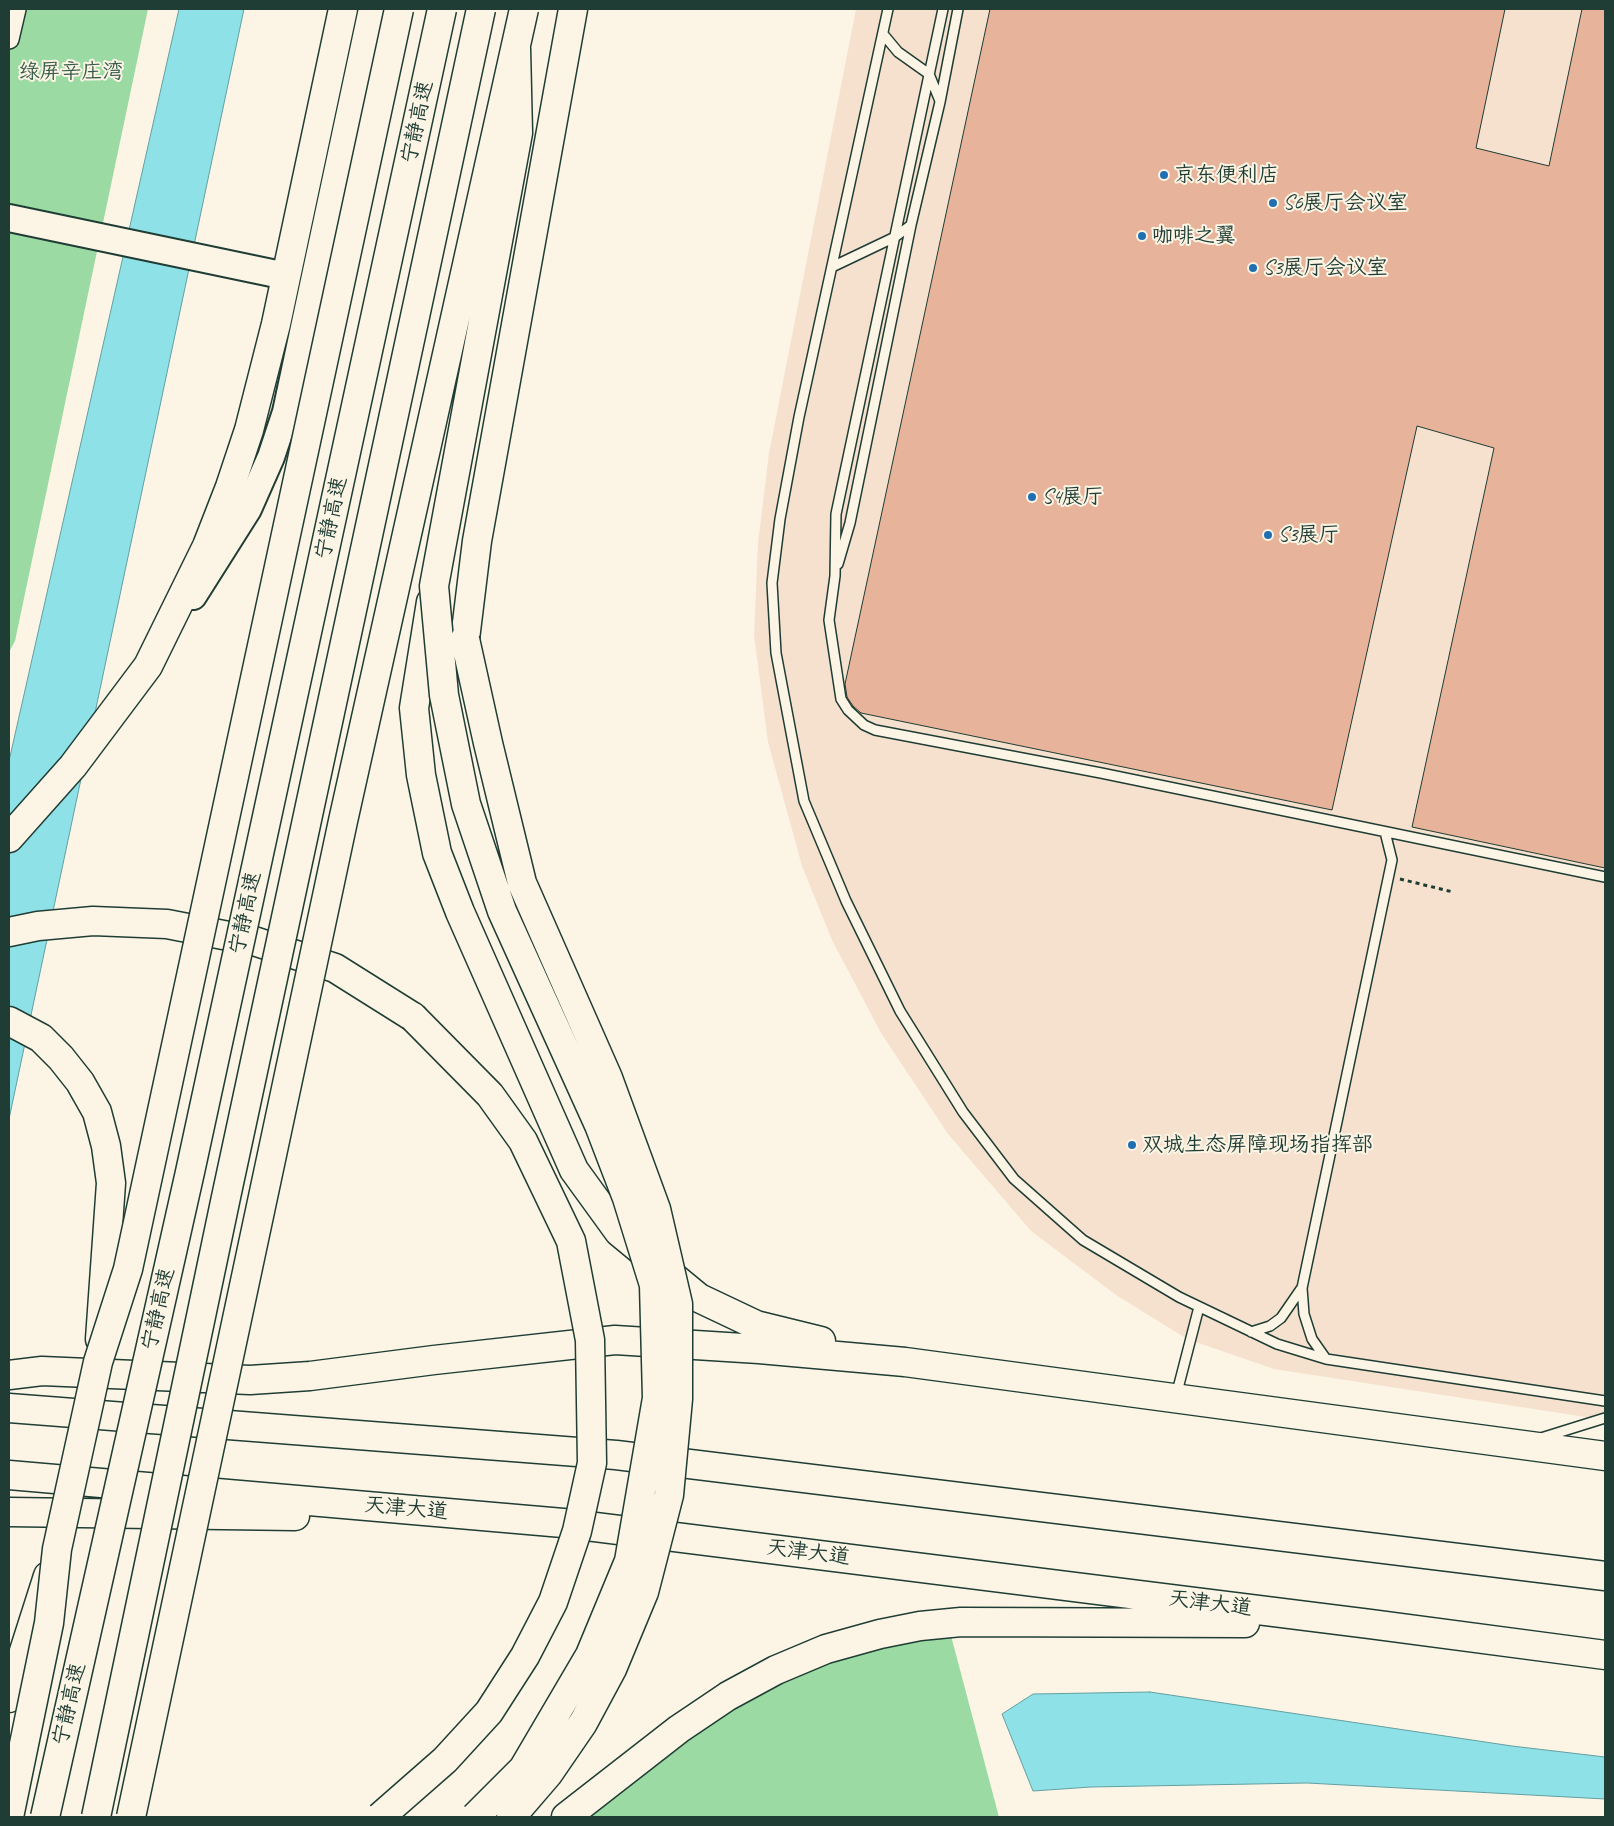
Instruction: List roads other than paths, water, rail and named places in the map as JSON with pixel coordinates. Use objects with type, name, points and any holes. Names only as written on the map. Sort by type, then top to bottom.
[{"type":"highway","points":[[9,838],[73,766],[148,666],[207,546],[230,487],[249,430],[286,276],[343,9]]},
{"type":"highway","points":[[9,1698],[57,1549],[98,1362],[128,1270],[399,9]]},
{"type":"highway","name":"宁静高速","points":[[45,1817],[190,1172],[442,9]]},
{"type":"highway","name":"宁静高速","points":[[96,1817],[226,1197],[481,9]]},
{"type":"highway","points":[[131,1817],[343,821],[524,9]]},
{"type":"highway","points":[[511,1817],[548,1774],[583,1722],[612,1670],[644,1592],[669,1494],[678,1399],[678,1304],[656,1209],[608,1078],[522,883],[465,639],[476,541],[573,9]]},
{"type":"highway","points":[[516,48],[518,133],[434,586],[414,708],[421,775],[437,853],[460,912],[574,1170],[619,1232],[699,1298],[756,1325],[905,1362]]},
{"type":"highway","points":[[434,586],[444,695],[466,804],[502,911],[599,1125],[627,1198],[654,1284],[657,1398],[629,1561],[590,1655],[523,1768],[475,1817]]},
{"type":"highway","points":[[9,932],[38,926],[93,921],[167,924],[254,941],[335,968],[413,1017],[490,1095],[523,1141],[571,1241],[590,1340],[592,1463],[577,1531],[553,1602],[525,1656],[489,1712],[445,1760],[380,1817]]},
{"type":"highway","points":[[9,1021],[41,1038],[61,1058],[80,1082],[96,1112],[106,1146],[111,1183],[98,1362]]},
{"type":"highway","points":[[9,1375],[42,1371],[250,1380],[310,1376],[615,1340],[759,1349],[905,1362],[1605,1456]]},
{"type":"highway","points":[[9,1363],[42,1371]]},
{"type":"highway","points":[[10,1408],[616,1455],[1605,1576]]},
{"type":"highway","name":"天津大道","points":[[9,1474],[573,1524],[1605,1655]]},
{"type":"highway","points":[[9,1512],[482,1516]]},
{"type":"highway","points":[[9,1817],[49,1623],[57,1549]]},
{"type":"highway","points":[[566,1817],[678,1729],[728,1696],[776,1670],[826,1649],[880,1634],[920,1626],[961,1622],[1370,1624]]},
{"type":"street","points":[[9,39],[16,9]]},
{"type":"street","points":[[148,666],[248,509],[270,457],[286,412],[372,9]]},
{"type":"street","points":[[9,218],[286,276]]},
{"type":"lane","points":[[888,9],[799,417],[780,519],[772,583],[776,653],[804,801],[846,901],[900,1011],[963,1112],[1014,1179],[1083,1240],[1179,1297],[1278,1344],[1326,1359],[1605,1401]]},
{"type":"lane","points":[[942,9],[836,514],[835,576],[830,620],[841,699],[848,710],[864,725],[875,730],[1110,775],[1605,877]]},
{"type":"lane","points":[[835,576],[850,523],[911,225],[940,102],[958,9]]},
{"type":"lane","points":[[883,34],[898,52],[929,74],[940,102]]},
{"type":"lane","points":[[832,267],[895,237],[911,225]]},
{"type":"lane","points":[[1326,1359],[1312,1339],[1304,1314],[1302,1288],[1392,860],[1385,832]]},
{"type":"lane","points":[[1251,1332],[1270,1326],[1281,1318],[1302,1288]]},
{"type":"lane","points":[[1176,1399],[1199,1307]]},
{"type":"lane","points":[[1520,1445],[1605,1418]]},
{"type":"water","points":[[179,9],[244,9],[9,1119],[9,761]]},
{"type":"water","points":[[1150,1692],[1512,1746],[1605,1757],[1605,1799],[1307,1783],[1091,1787],[1033,1791],[1002,1714],[1033,1694]]},
{"type":"place","name":"京东便利店","points":[[1164,175]]},
{"type":"place","name":"S6展厅会议室","points":[[1273,203]]},
{"type":"place","name":"咖啡之翼","points":[[1142,236]]},
{"type":"place","name":"S3展厅会议室","points":[[1253,268]]},
{"type":"place","name":"S4展厅","points":[[1032,497]]},
{"type":"place","name":"S3展厅","points":[[1268,535]]},
{"type":"place","name":"双城生态屏障现场指挥部","points":[[1132,1145]]},
{"type":"park label","name":"绿屏辛庄湾","points":[[71,72]]}]
